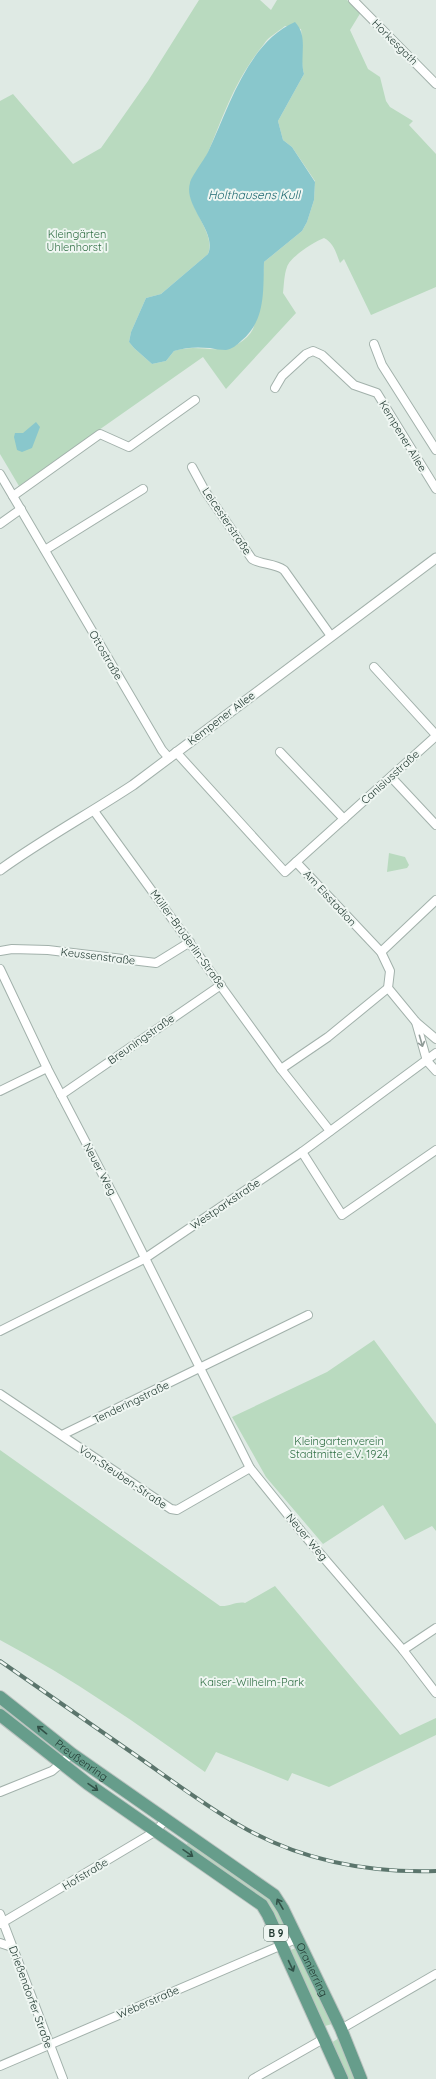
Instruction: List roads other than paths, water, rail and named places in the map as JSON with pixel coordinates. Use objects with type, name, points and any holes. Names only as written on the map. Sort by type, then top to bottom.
[{"type":"main road","name":"Preußenring","points":[[0,1697],[72,1754],[166,1819]]},
{"type":"main road","name":"Preußenring","points":[[0,1715],[62,1764],[156,1831]]},
{"type":"main road","name":"Oranierring","points":[[166,1819],[274,1895],[283,1909],[296,1939],[341,2029],[361,2079]]},
{"type":"main road","name":"Oranierring","points":[[156,1831],[262,1905],[325,2038],[342,2079]]},
{"type":"street","name":"Horkesgath","points":[[353,0],[436,84]]},
{"type":"street","points":[[374,344],[382,365],[436,450]]},
{"type":"street","name":"Kempener Allee","points":[[275,388],[282,376],[306,354],[313,351],[322,355],[354,385],[377,393],[436,489]]},
{"type":"street","points":[[13,496],[100,434],[129,447],[195,400]]},
{"type":"street","name":"Leicesterstraße","points":[[192,467],[205,491],[252,558],[258,562],[276,566],[284,570],[331,636]]},
{"type":"street","name":"Ottostraße","points":[[0,474],[162,750],[169,758]]},
{"type":"street","points":[[45,550],[143,489]]},
{"type":"street","points":[[0,524],[21,509]]},
{"type":"street","name":"Kempener Allee","points":[[0,870],[43,840],[94,811],[169,758],[436,558]]},
{"type":"street","name":"Canisiusstraße","points":[[296,862],[436,735],[374,667]]},
{"type":"street","name":"Am Eisstadion","points":[[176,752],[285,872],[296,862],[381,952],[390,971],[388,988]]},
{"type":"street","points":[[280,752],[344,819]]},
{"type":"street","points":[[391,777],[436,825]]},
{"type":"street","name":"Müller-Brüderlin-Straße","points":[[94,811],[281,1069],[330,1131]]},
{"type":"street","points":[[381,952],[436,900]]},
{"type":"street","name":"Keussenstraße","points":[[0,951],[12,949],[48,950],[156,963],[190,942]]},
{"type":"street","name":"Neuer Weg","points":[[0,969],[47,1068],[118,1204],[250,1468],[305,1536],[403,1650],[436,1693]]},
{"type":"street","name":"Breuningstraße","points":[[61,1095],[221,985]]},
{"type":"street","points":[[281,1069],[328,1037],[388,988],[416,1022],[436,1039]]},
{"type":"street","points":[[416,1022],[427,1061],[436,1071]]},
{"type":"street","name":"Westparkstraße","points":[[0,1331],[144,1258],[302,1152],[436,1053]]},
{"type":"street","points":[[0,1091],[47,1068]]},
{"type":"street","points":[[302,1152],[342,1216],[436,1150]]},
{"type":"street","points":[[200,1368],[308,1315]]},
{"type":"street","name":"Tenderingstraße","points":[[62,1435],[200,1368]]},
{"type":"street","name":"Von-Steuben-Straße","points":[[0,1394],[171,1509],[177,1510],[250,1468]]},
{"type":"street","points":[[403,1650],[436,1628]]},
{"type":"street","points":[[0,1792],[52,1771],[72,1754]]},
{"type":"street","name":"Hofstraße","points":[[2,1923],[156,1831],[166,1819]]},
{"type":"street","name":"Drießendorfer Straße","points":[[0,1914],[2,1923],[48,2044],[63,2079]]},
{"type":"street","name":"Weberstraße","points":[[0,2066],[48,2044],[296,1939]]},
{"type":"street","points":[[0,1943],[12,1947]]},
{"type":"street","points":[[341,2029],[436,1974]]},
{"type":"street","points":[[253,2079],[325,2038]]},
{"type":"water","name":"Holthausens Kull","points":[[295,22],[302,34],[304,74],[278,121],[283,140],[292,147],[315,182],[314,200],[307,222],[302,231],[264,262],[262,305],[255,324],[249,333],[232,348],[226,350],[201,347],[188,348],[174,351],[166,361],[152,364],[129,342],[131,332],[146,298],[161,294],[208,254],[210,246],[205,228],[191,201],[189,192],[191,180],[208,152],[241,78],[252,61],[264,45],[278,32]]},
{"type":"water","points":[[36,422],[40,427],[32,448],[22,452],[17,450],[14,437],[15,433],[23,433]]},
{"type":"railway","points":[[0,1661],[203,1802],[227,1818],[262,1837],[285,1847],[310,1855],[359,1867],[385,1870],[436,1871]]},
{"type":"park label","name":"Kleingärten Uhlenhorst I","points":[[77,240]]},
{"type":"park label","name":"Kleingartenverein Stadtmitte e.V. 1924","points":[[339,1447]]},
{"type":"park label","name":"Kaiser-Wilhelm-Park","points":[[252,1682]]}]
